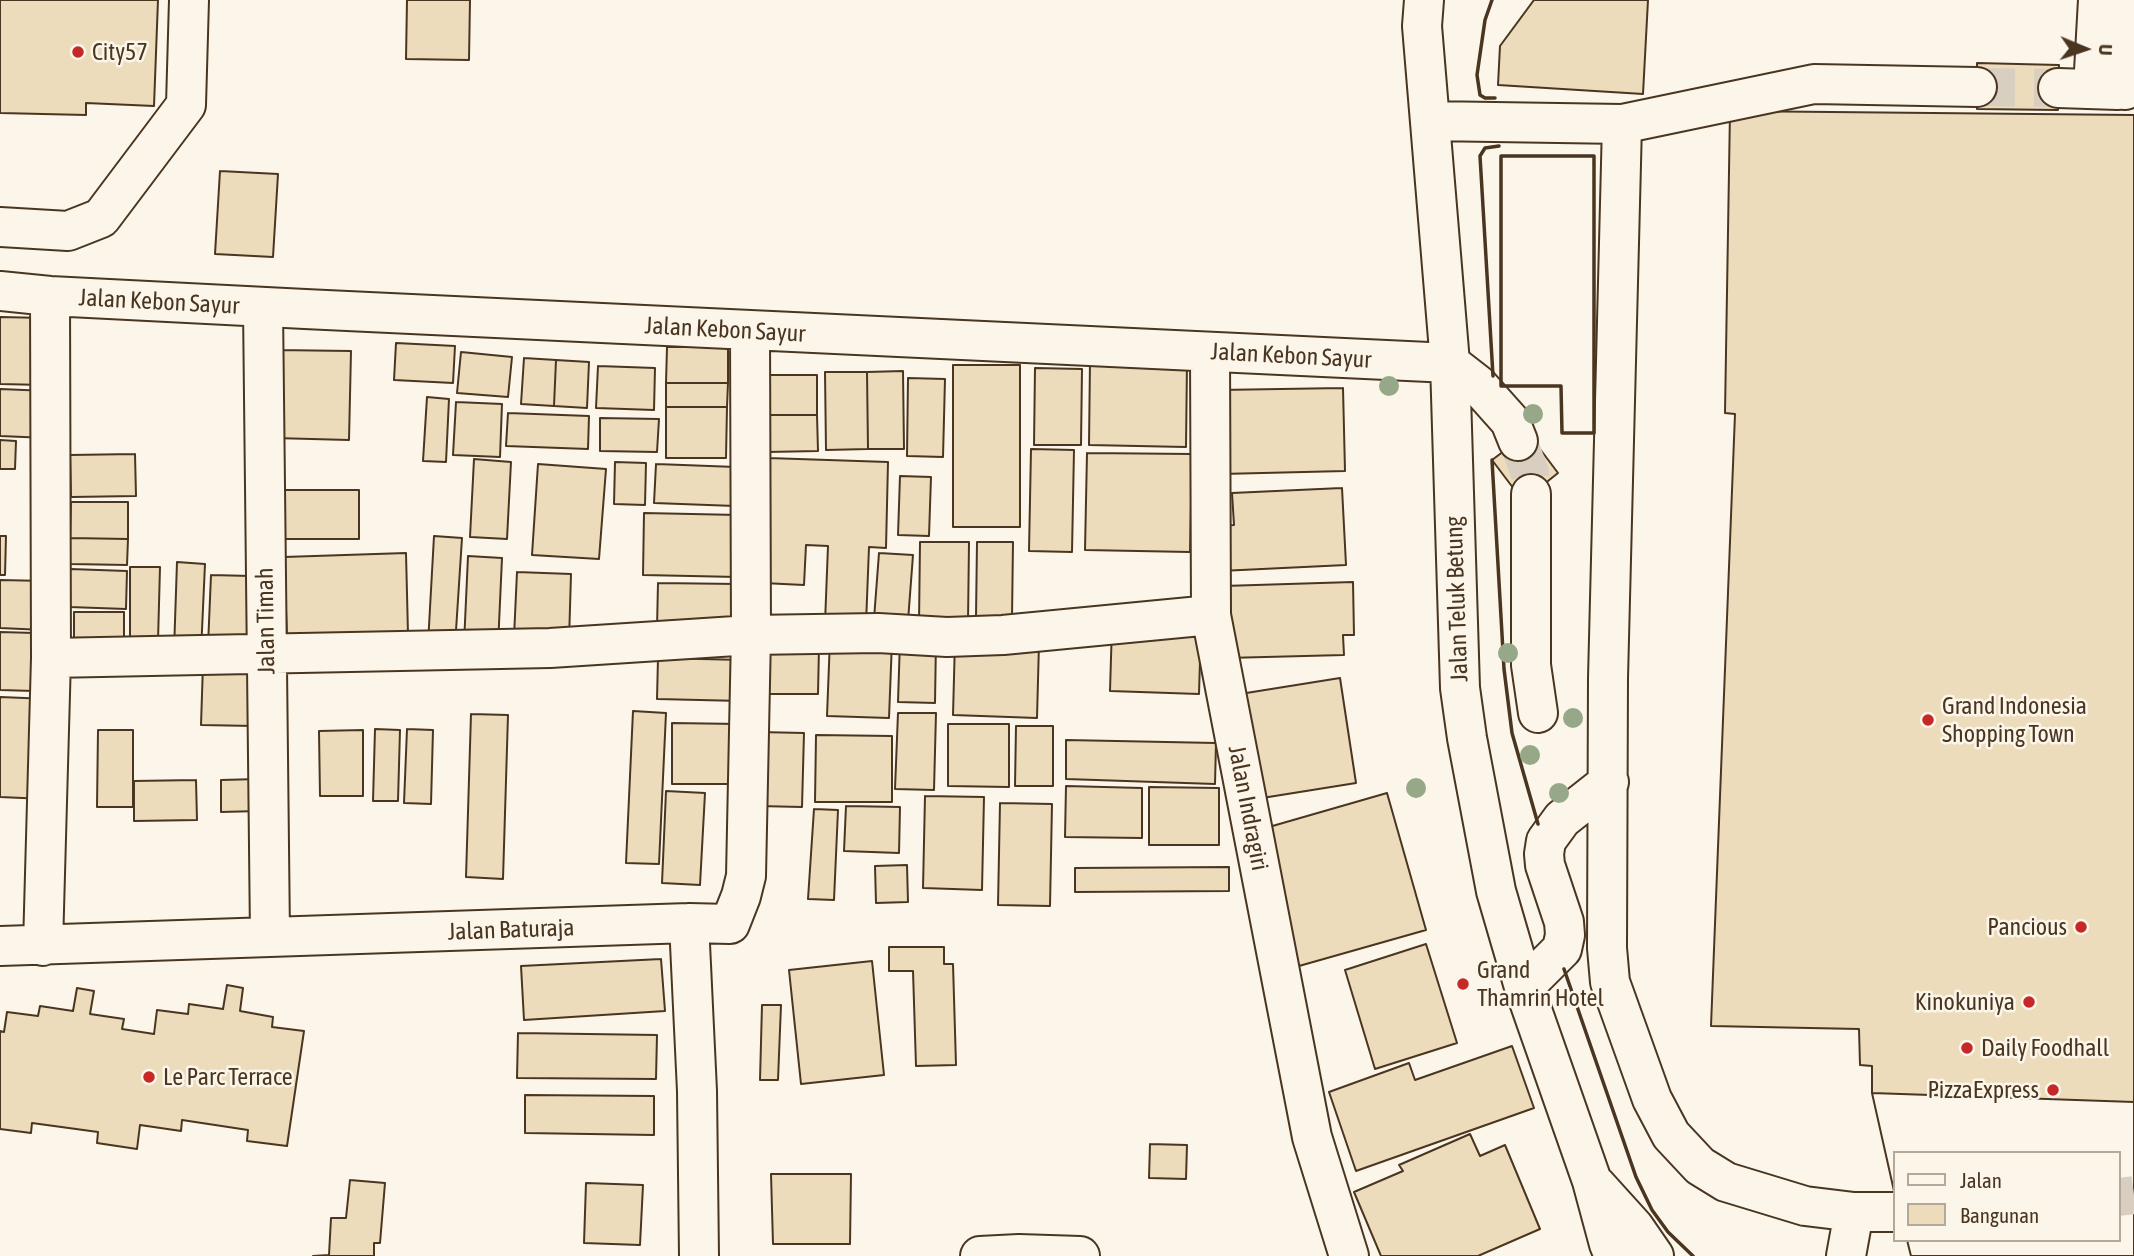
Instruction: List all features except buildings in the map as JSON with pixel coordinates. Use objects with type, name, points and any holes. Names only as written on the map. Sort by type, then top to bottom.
[{"type":"street","points":[[0,228],[68,231],[101,218],[186,105],[189,0]]},
{"type":"street","name":"Jalan Teluk Betung","points":[[1424,0],[1422,26],[1450,363],[1460,688],[1467,738],[1496,891],[1524,987],[1592,1181],[1614,1256]]},
{"type":"street","points":[[2098,0],[2102,89]]},
{"type":"street","points":[[2102,89],[2132,0]]},
{"type":"street","points":[[1430,121],[1622,124],[1814,84],[1977,87]]},
{"type":"street","points":[[1622,124],[1608,665],[1607,948],[1610,982],[1652,1099],[1671,1135],[1700,1166],[1726,1182],[1805,1206],[1854,1212],[1892,1212]]},
{"type":"street","name":"Jalan Kebon Sayur","points":[[0,291],[264,307],[1450,363]]},
{"type":"street","points":[[43,946],[51,658],[50,296]]},
{"type":"street","name":"Jalan Timah","points":[[264,307],[270,936]]},
{"type":"street","points":[[750,331],[751,635]]},
{"type":"street","name":"Jalan Indragiri","points":[[1210,353],[1212,615],[1312,1137],[1349,1256]]},
{"type":"street","points":[[1450,363],[1477,384],[1510,421],[1518,441]]},
{"type":"street","points":[[1531,494],[1531,665],[1538,713]]},
{"type":"street","points":[[51,658],[550,648],[751,635],[1003,635],[1212,615]]},
{"type":"street","name":"Jalan Baturaja","points":[[0,946],[688,923],[730,924],[746,876],[751,635]]},
{"type":"street","points":[[1524,987],[1562,949],[1565,935],[1564,922],[1545,865],[1546,841],[1562,819],[1609,782]]},
{"type":"street","points":[[688,923],[697,1091],[699,1256]]},
{"type":"street","name":"Jalan Teluk Betung","points":[[1592,1181],[1634,1227],[1654,1256]]},
{"type":"street","points":[[1846,1256],[1854,1212]]},
{"type":"street","points":[[980,1256],[1080,1256]]},
{"type":"tunnel","points":[[1977,87],[2058,88]]},
{"type":"tunnel","points":[[1518,441],[1530,473],[1531,494]]},
{"type":"tunnel","points":[[2120,1197],[2134,1195]]},
{"type":"wall","points":[[1492,0],[1485,20],[1477,75],[1480,95],[1495,98]]},
{"type":"wall","points":[[1493,376],[1480,156],[1485,148],[1499,146]]},
{"type":"wall","points":[[1501,156],[1594,156],[1594,433],[1562,433],[1561,386],[1501,386],[1501,156]]},
{"type":"wall","points":[[1492,460],[1504,669],[1512,733],[1538,824]]},
{"type":"wall","points":[[1564,969],[1636,1177],[1652,1210],[1668,1232],[1693,1256]]},
{"type":"place","name":"City57","points":[[78,52]]},
{"type":"place","name":"Grand Indonesia Shopping Town","points":[[1928,720]]},
{"type":"place","name":"Pancious","points":[[2081,927]]},
{"type":"place","name":"Grand Thamrin Hotel","points":[[1463,984]]},
{"type":"place","name":"Kinokuniya","points":[[2029,1002]]},
{"type":"place","name":"Daily Foodhall","points":[[1967,1048]]},
{"type":"place","name":"Le Parc Terrace","points":[[149,1077]]},
{"type":"place","name":"PizzaExpress","points":[[2053,1090]]}]
